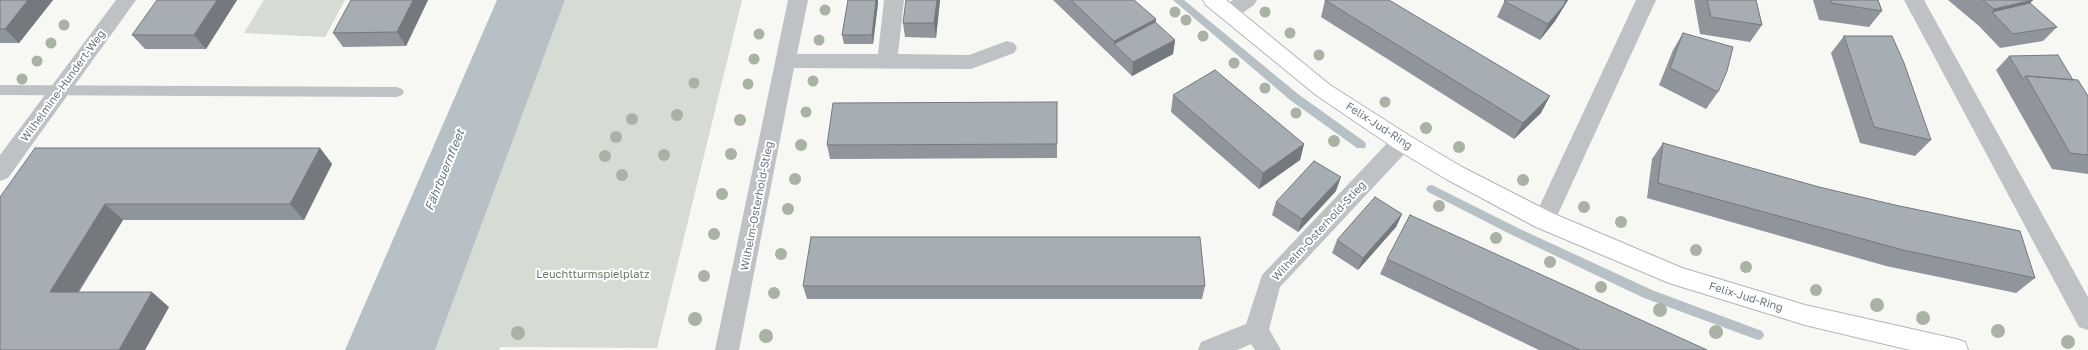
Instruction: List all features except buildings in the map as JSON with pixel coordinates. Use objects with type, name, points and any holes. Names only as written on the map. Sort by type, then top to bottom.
[{"type":"street","name":"Wilhelmine-Hundert-Weg","points":[[0,172],[126,0]]},
{"type":"street","name":"Wilhelm-Osterhold-Stieg","points":[[727,350],[798,0]]},
{"type":"street","points":[[886,61],[894,0]]},
{"type":"street","name":"Felix-Jud-Ring","points":[[1220,6],[1247,0]]},
{"type":"street","points":[[1544,220],[1646,0]]},
{"type":"street","points":[[1914,0],[2088,320]]},
{"type":"street","name":"Felix-Jud-Ring","points":[[1220,6],[1324,90],[1402,142],[1454,173],[1544,220],[1677,276],[1805,315],[1956,350]]},
{"type":"street","points":[[786,61],[971,62],[1007,48]]},
{"type":"street","name":"Wilhelm-Osterhold-Stieg","points":[[1210,350],[1262,340],[1270,282],[1402,142]]},
{"type":"lane","points":[[0,90],[397,92]]},
{"type":"green space","points":[[264,0],[345,0],[325,37],[244,33]]},
{"type":"green space","name":"Leuchtturmspielplatz","points":[[565,0],[742,0],[657,348],[500,347],[499,350],[435,350]]},
{"type":"water","name":"Fährbuernfleet","points":[[497,0],[565,0],[435,350],[345,350]]},
{"type":"waterway","points":[[1178,0],[1294,97],[1361,145]]},
{"type":"waterway","points":[[1432,189],[1516,232],[1648,294],[1758,335]]}]
